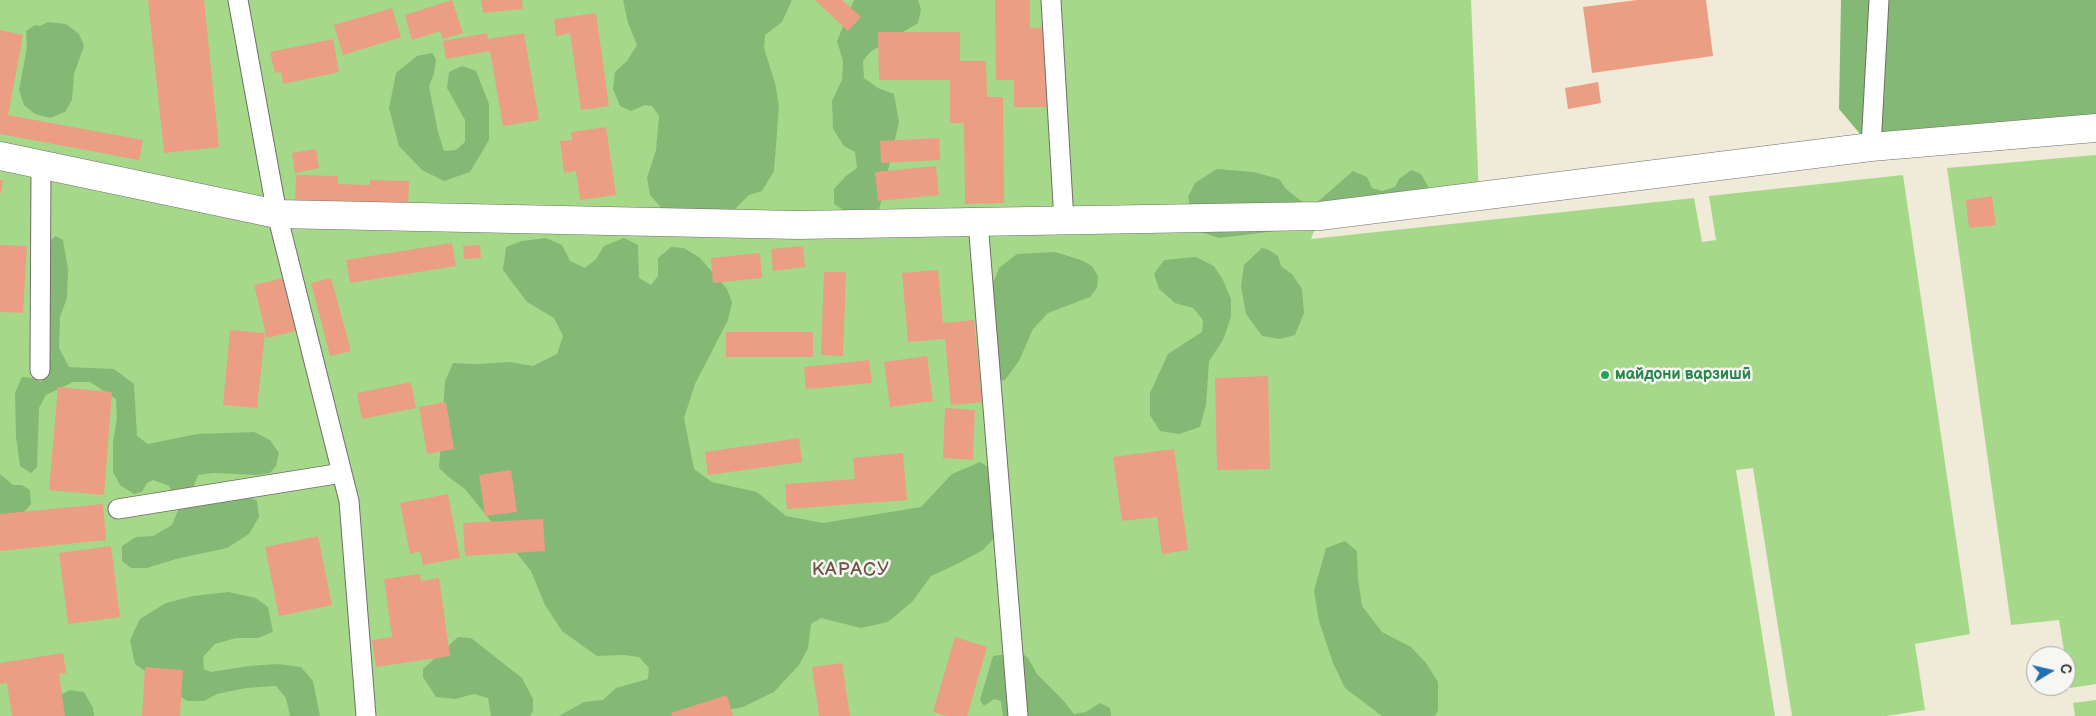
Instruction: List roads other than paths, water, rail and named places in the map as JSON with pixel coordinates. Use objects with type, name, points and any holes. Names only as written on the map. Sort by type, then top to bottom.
[{"type":"street","points":[[0,156],[277,214],[798,225],[1320,216],[1871,147],[2096,128]]},
{"type":"lane","points":[[238,0],[277,214],[349,501],[366,716]]},
{"type":"lane","points":[[1052,0],[1064,221]]},
{"type":"lane","points":[[1871,147],[1879,0]]},
{"type":"lane","points":[[40,370],[41,165]]},
{"type":"lane","points":[[978,222],[1018,716]]},
{"type":"lane","points":[[118,509],[342,473]]},
{"type":"place","name":"майдони варзишӣ","points":[[1605,375]]},
{"type":"district","name":"КАРАСУ","points":[[851,570]]}]
